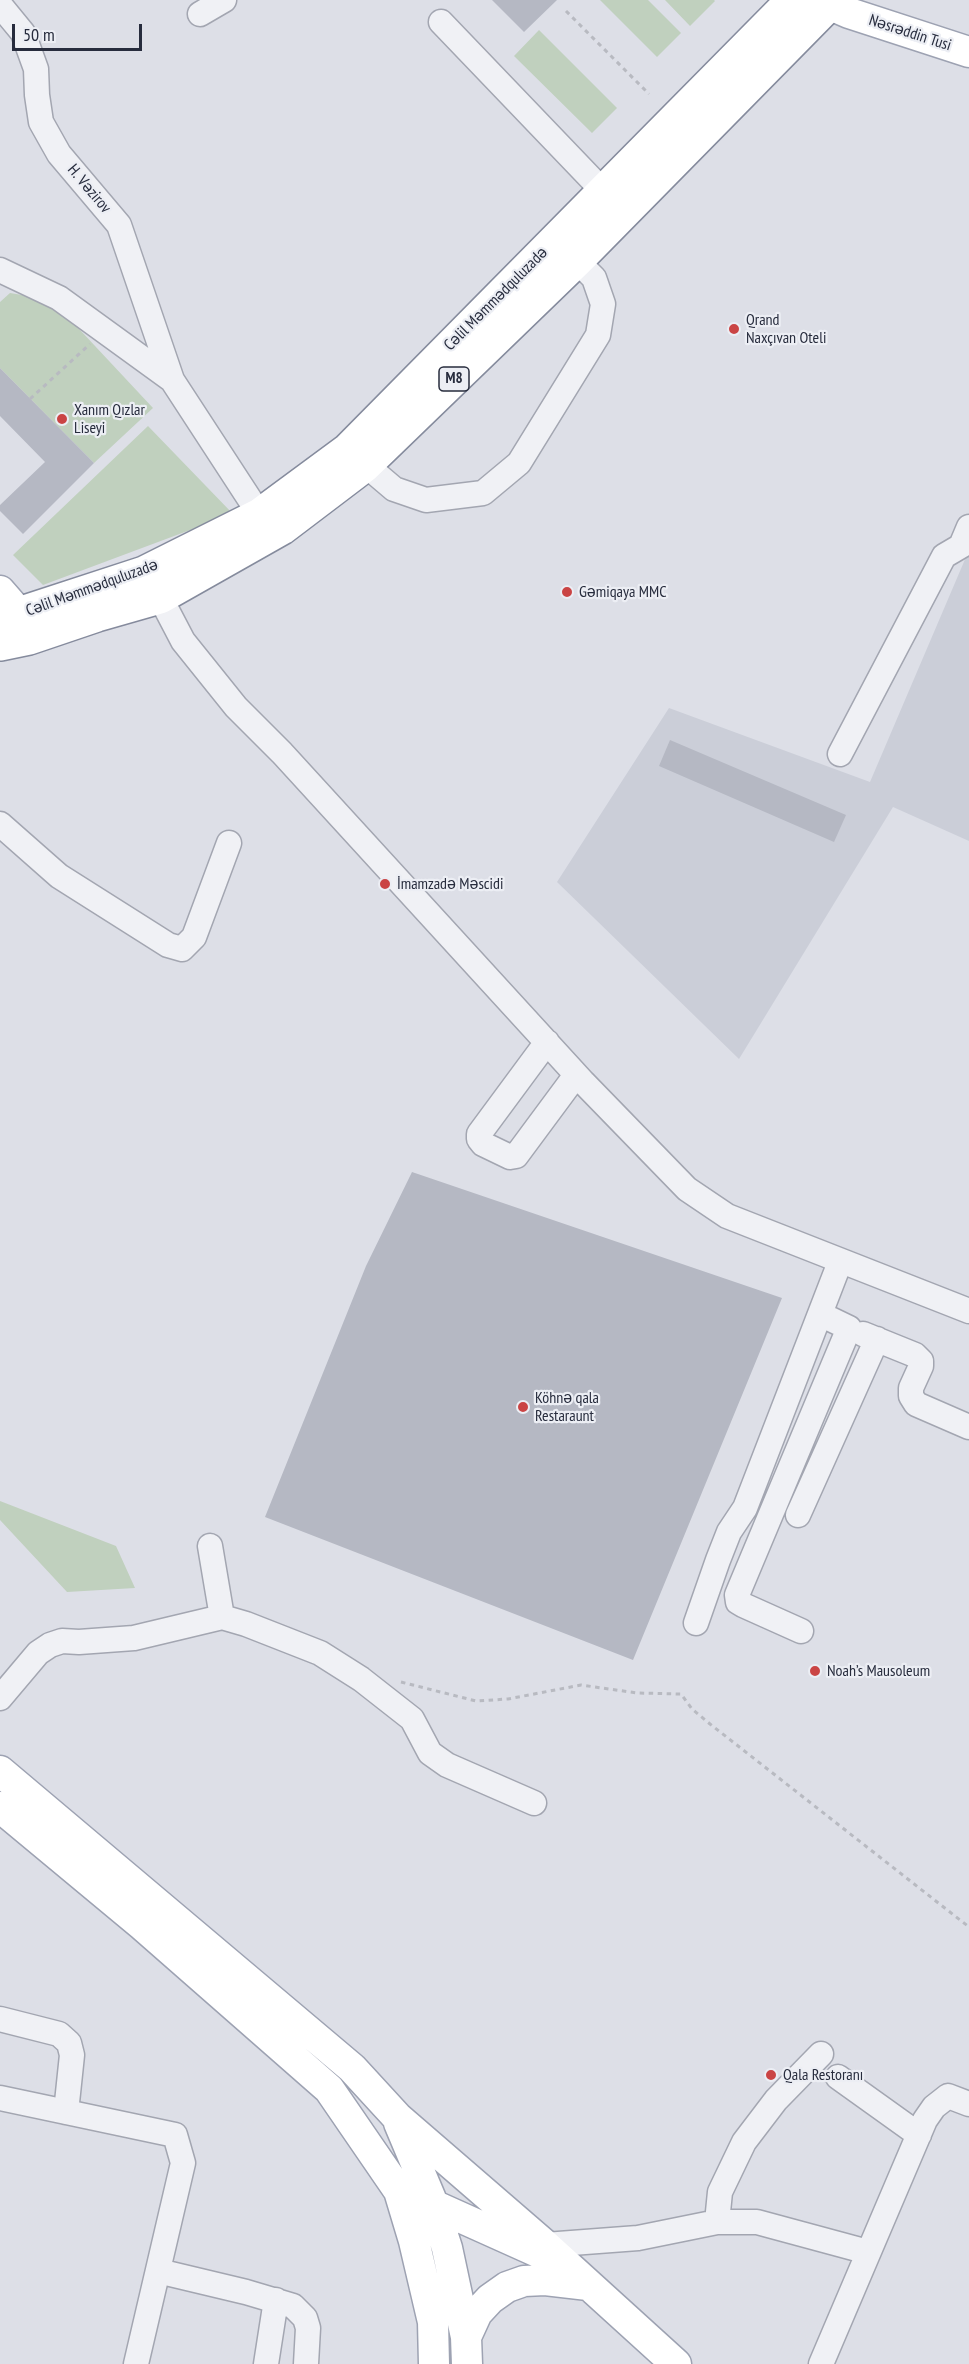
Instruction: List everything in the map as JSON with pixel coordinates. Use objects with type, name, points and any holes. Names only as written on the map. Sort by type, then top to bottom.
[{"type":"highway","name":"Cəlil Məmmədquluzadə","points":[[10,621],[144,573],[260,515],[357,457],[566,250],[603,191],[793,0]]},
{"type":"highway","name":"M8","points":[[566,250],[827,2]]},
{"type":"highway","name":"M8","points":[[10,621],[97,615],[160,597],[282,528],[357,457]]},
{"type":"main road","name":"Nəsrəddin Tusi","points":[[827,2],[969,52]]},
{"type":"main road","points":[[0,1771],[352,2068],[397,2117],[676,2364]]},
{"type":"main road","points":[[0,1807],[142,1925],[329,2089],[399,2191],[414,2241],[433,2322],[434,2364]]},
{"type":"main road","points":[[397,2117],[433,2204],[447,2248],[467,2350]]},
{"type":"main road","points":[[399,2191],[553,2254]]},
{"type":"main road","points":[[467,2350],[477,2313],[490,2299],[507,2287],[524,2281],[545,2280],[588,2285]]},
{"type":"street","points":[[200,7],[224,0]]},
{"type":"street","name":"H. Vəzirov","points":[[0,5],[22,33],[36,69],[36,95],[41,122],[60,154],[119,225],[171,380]]},
{"type":"street","points":[[441,22],[603,191]]},
{"type":"street","points":[[357,457],[394,489],[426,500],[483,493],[519,463],[598,335],[603,304],[594,278],[566,250]]},
{"type":"street","points":[[0,270],[59,298],[171,380],[260,515]]},
{"type":"street","points":[[840,754],[944,556],[966,541]]},
{"type":"street","points":[[160,597],[183,641],[220,690],[282,753],[576,1074],[687,1189],[727,1216],[969,1311]]},
{"type":"street","points":[[0,824],[59,876],[168,945],[182,949],[194,937],[229,843]]},
{"type":"street","points":[[547,1042],[479,1134],[479,1139],[483,1144],[510,1157],[516,1156],[576,1074]]},
{"type":"street","points":[[696,1623],[729,1532],[745,1508],[840,1262]]},
{"type":"street","points":[[820,1314],[915,1355],[921,1361],[911,1388],[911,1396],[916,1404],[969,1427]]},
{"type":"street","points":[[801,1631],[742,1605],[738,1602],[737,1595],[849,1328]]},
{"type":"street","points":[[798,1515],[877,1339]]},
{"type":"street","points":[[210,1546],[222,1617]]},
{"type":"street","points":[[0,1698],[38,1653],[50,1645],[62,1641],[134,1638],[222,1617],[320,1653],[361,1679],[412,1719],[430,1753],[438,1759],[534,1803]]},
{"type":"street","points":[[0,2019],[59,2034],[69,2043],[72,2055],[66,2112]]},
{"type":"street","points":[[717,2222],[720,2192],[744,2142],[776,2100],[821,2054]]},
{"type":"street","points":[[838,2077],[919,2135]]},
{"type":"street","points":[[821,2364],[925,2120],[934,2107],[948,2096],[969,2104]]},
{"type":"street","points":[[0,2098],[175,2135],[183,2163],[136,2364]]},
{"type":"street","points":[[553,2254],[717,2222],[757,2222],[868,2252]]},
{"type":"street","points":[[158,2271],[293,2306],[305,2318],[309,2339],[306,2364]]},
{"type":"street","points":[[266,2364],[276,2300]]},
{"type":"path","points":[[566,11],[649,94]]},
{"type":"path","points":[[30,399],[92,343]]},
{"type":"path","points":[[416,1685],[476,1701],[508,1699],[581,1685],[637,1693],[681,1694],[692,1709],[710,1724],[969,1927]]},
{"type":"shaded area","points":[[969,550],[969,841],[893,807],[739,1059],[557,882],[669,708],[870,782]]},
{"type":"green space","points":[[600,0],[648,0],[681,33],[657,57]]},
{"type":"green space","points":[[665,0],[714,0],[715,1],[690,26]]},
{"type":"green space","points":[[539,30],[617,108],[592,133],[514,56]]},
{"type":"green space","points":[[10,293],[52,300],[153,408],[94,463],[0,368],[0,302]]},
{"type":"green space","points":[[148,426],[233,514],[43,585],[13,555]]},
{"type":"green space","points":[[0,1501],[116,1546],[135,1588],[67,1592],[0,1520]]},
{"type":"building","points":[[492,0],[557,0],[524,32]]},
{"type":"building","points":[[0,368],[94,463],[23,534],[0,511],[0,505],[45,462],[0,416]]},
{"type":"building","points":[[670,740],[846,815],[834,842],[659,766]]},
{"type":"building","name":"Köhnə qala Restaraunt","points":[[412,1172],[782,1298],[633,1660],[265,1517],[366,1266]]},
{"type":"place","name":"Qrand Naxçıvan Oteli","points":[[734,329]]},
{"type":"place","name":"Xanım Qızlar Liseyi","points":[[62,419]]},
{"type":"place","name":"Gəmiqaya MMC","points":[[567,592]]},
{"type":"place","name":"İmamzadə Məscidi","points":[[385,884]]},
{"type":"place","name":"Köhnə qala Restaraunt","points":[[523,1407]]},
{"type":"place","name":"Noah’s Mausoleum","points":[[815,1671]]},
{"type":"place","name":"Qala Restoranı","points":[[771,2075]]}]
